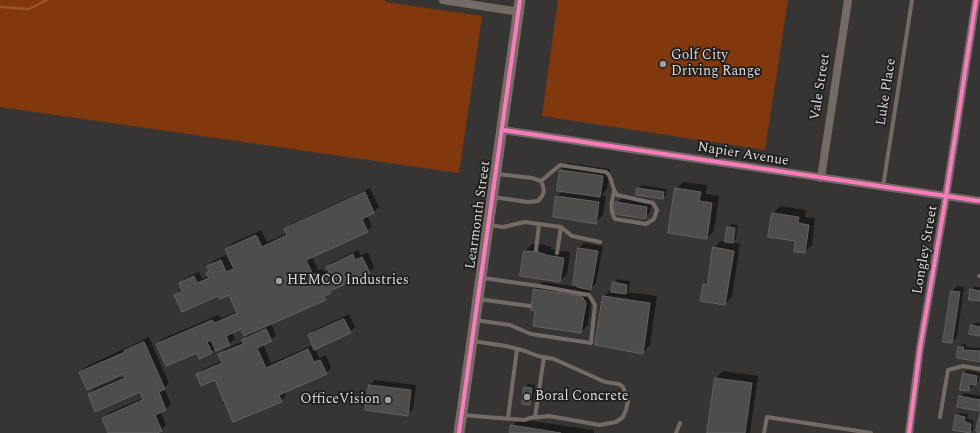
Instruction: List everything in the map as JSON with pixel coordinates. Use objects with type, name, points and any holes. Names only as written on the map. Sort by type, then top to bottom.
[{"type":"street","points":[[442,0],[520,12]]},
{"type":"street","name":"Learmonth Street","points":[[459,433],[520,12],[520,0]]},
{"type":"street","name":"Vale Street","points":[[821,178],[848,0]]},
{"type":"street","name":"Longley Street","points":[[909,433],[920,348],[946,196],[976,0]]},
{"type":"street","name":"Napier Avenue","points":[[503,130],[980,201]]},
{"type":"lane","name":"Luke Place","points":[[883,187],[912,0]]},
{"type":"lane","points":[[541,181],[560,165],[606,172],[610,175],[613,183],[614,191],[611,208],[612,215],[615,219],[646,224],[654,219],[657,210],[653,203],[625,198],[617,195],[614,191]]},
{"type":"lane","points":[[493,197],[538,202],[543,197],[544,188],[541,181],[532,178],[496,174]]},
{"type":"lane","points":[[489,225],[503,227],[525,222],[560,227],[572,236],[600,242]]},
{"type":"lane","points":[[536,250],[539,224]]},
{"type":"lane","points":[[557,253],[560,227]]},
{"type":"lane","points":[[475,320],[510,325],[531,334],[591,343],[595,305],[589,295],[481,278]]},
{"type":"lane","points":[[478,298],[530,306]]},
{"type":"lane","points":[[461,415],[524,420],[534,417],[549,416],[600,425],[616,422],[623,417],[628,401],[623,387],[620,384],[605,382],[554,359],[525,350],[472,341]]},
{"type":"lane","points":[[508,418],[517,349]]},
{"type":"lane","points":[[534,417],[544,357]]},
{"type":"lane","points":[[940,417],[948,370],[950,368],[963,366],[980,369]]},
{"type":"lane","points":[[764,433],[767,418],[871,433]]},
{"type":"lane","points":[[676,433],[680,423]]},
{"type":"shaded area","points":[[0,0],[385,0],[385,2],[482,16],[459,173],[0,107]]},
{"type":"shaded area","name":"Golf City Driving Range","points":[[558,0],[788,0],[765,150],[542,116]]},
{"type":"building","points":[[560,170],[603,176],[600,197],[557,191]]},
{"type":"building","points":[[637,188],[664,192],[663,199],[636,195]]},
{"type":"building","points":[[675,188],[701,192],[699,201],[712,203],[707,239],[668,233]]},
{"type":"building","name":"HEMCO Industries","points":[[365,192],[374,213],[362,219],[368,232],[306,260],[313,275],[316,273],[319,277],[329,272],[326,267],[353,254],[355,260],[362,257],[370,273],[330,291],[331,293],[324,297],[326,300],[244,336],[241,329],[226,336],[230,345],[216,351],[211,340],[207,342],[212,353],[199,359],[197,353],[166,366],[156,344],[212,320],[215,323],[237,313],[229,295],[220,299],[218,296],[182,312],[174,295],[182,291],[179,283],[194,276],[197,283],[209,278],[206,273],[209,271],[207,266],[221,260],[226,272],[234,269],[225,249],[256,235],[262,247],[287,235],[284,229]]},
{"type":"building","points":[[556,196],[599,202],[596,224],[553,217]]},
{"type":"building","points":[[616,202],[647,207],[646,219],[614,214]]},
{"type":"building","points":[[772,213],[799,217],[798,223],[809,225],[805,253],[794,252],[795,241],[768,237]]},
{"type":"building","points":[[727,227],[735,228],[733,243],[725,242]]},
{"type":"building","points":[[713,247],[734,251],[725,305],[700,301],[703,284],[707,284]]},
{"type":"building","points":[[578,248],[598,251],[591,290],[573,285]]},
{"type":"building","points":[[524,251],[539,252],[545,255],[564,258],[560,282],[520,276]]},
{"type":"building","points":[[613,282],[627,285],[626,294],[611,292]]},
{"type":"building","points":[[534,289],[582,296],[586,303],[581,333],[533,326],[535,311],[531,310]]},
{"type":"building","points":[[970,289],[980,291],[980,301],[969,300]]},
{"type":"building","points":[[951,291],[960,292],[952,343],[943,342]]},
{"type":"building","points":[[603,296],[650,303],[643,354],[595,345]]},
{"type":"building","name":"HEMCO Industries","points":[[344,319],[351,333],[314,350],[308,335]]},
{"type":"building","points":[[971,325],[980,327],[980,336],[969,334]]},
{"type":"building","points":[[266,329],[272,341],[257,348],[266,368],[308,349],[314,362],[320,360],[327,374],[279,395],[282,402],[233,422],[215,380],[201,386],[196,374],[222,363],[218,354],[243,344],[242,340]]},
{"type":"building","points":[[144,342],[165,389],[159,392],[166,410],[155,415],[162,431],[157,433],[108,433],[102,418],[143,400],[140,392],[95,412],[88,394],[125,378],[123,374],[87,390],[79,372]]},
{"type":"building","points":[[958,347],[964,347],[963,350],[980,351],[980,362],[957,358]]},
{"type":"building","points":[[963,373],[977,376],[976,385],[970,384],[969,391],[960,390]]},
{"type":"building","points":[[715,378],[752,383],[745,433],[707,433]]},
{"type":"building","name":"OfficeVision","points":[[369,385],[411,390],[408,416],[365,410]]},
{"type":"building","points":[[524,387],[532,388],[530,405],[522,404]]},
{"type":"building","points":[[959,396],[980,400],[979,411],[957,407]]},
{"type":"building","points":[[980,413],[980,433],[977,433],[976,431]]},
{"type":"building","points":[[956,415],[965,417],[964,421],[971,424],[970,433],[953,430]]},
{"type":"building","points":[[511,425],[561,433],[510,433]]},
{"type":"waterway","points":[[0,7],[29,9],[47,0]]},
{"type":"cycle path","points":[[459,433],[520,0]]},
{"type":"cycle path","points":[[909,433],[920,348],[946,196],[976,0]]},
{"type":"cycle path","points":[[503,130],[980,201]]},
{"type":"place","name":"Golf City Driving Range","points":[[663,64]]},
{"type":"place","name":"HEMCO Industries","points":[[279,281]]},
{"type":"place","name":"Boral Concrete","points":[[527,397]]},
{"type":"place","name":"OfficeVision","points":[[388,400]]}]
